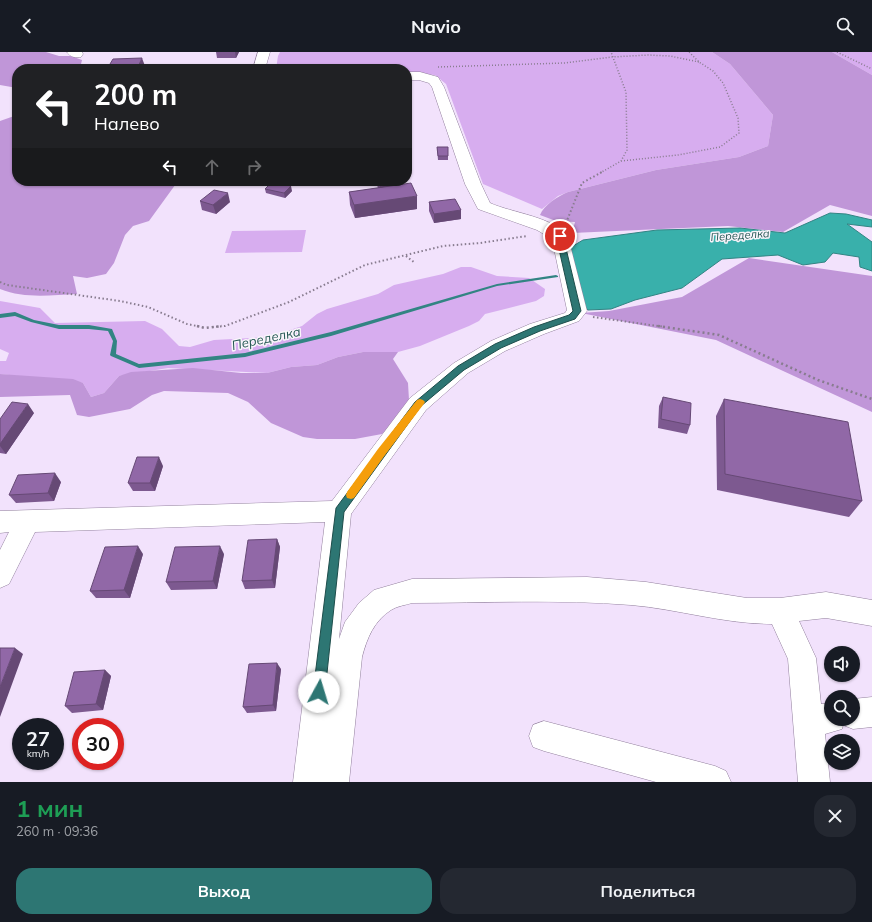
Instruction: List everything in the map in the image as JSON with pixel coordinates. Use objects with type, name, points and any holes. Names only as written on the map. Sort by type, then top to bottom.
[{"type":"street","points":[[260,64],[264,52]]},
{"type":"street","points":[[309,782],[339,511],[418,404],[455,373],[498,346],[537,329],[572,317],[577,311],[560,236],[536,224],[484,206],[473,184],[438,87],[434,80],[420,76],[412,76]]},
{"type":"street","points":[[0,522],[339,511]]},
{"type":"street","points":[[0,576],[28,521]]},
{"type":"street","points":[[333,782],[348,657],[355,632],[369,612],[384,599],[412,591],[587,589],[646,594],[748,612],[780,611],[826,605],[872,613]]},
{"type":"street","points":[[780,611],[802,658],[820,719],[814,782]]},
{"type":"street","points":[[860,713],[872,712]]},
{"type":"street","points":[[544,736],[715,782]]},
{"type":"path","points":[[611,52],[626,92],[627,150],[621,161]]},
{"type":"path","points":[[0,282],[7,285],[120,301],[148,307],[187,324],[205,328],[225,326],[289,302],[365,265],[443,246],[480,243],[554,232],[564,227],[582,183],[621,161],[678,155],[720,147],[739,133],[738,118],[723,83],[713,71],[699,62],[689,52]]},
{"type":"path","points":[[837,52],[872,69]]},
{"type":"path","points":[[435,67],[564,63],[612,57],[648,55],[670,56],[699,62]]},
{"type":"path","points":[[405,256],[415,263]]},
{"type":"path","points":[[577,311],[592,317],[719,335],[818,380],[872,400]]},
{"type":"shaded area","points":[[0,52],[46,52],[59,56],[71,56],[82,60],[81,64],[12,64],[12,87],[0,85]]},
{"type":"shaded area","points":[[280,52],[712,52],[730,64],[773,115],[768,146],[739,157],[656,170],[568,192],[558,196],[542,209],[483,184],[446,84],[435,75],[412,73],[412,64],[277,64]]},
{"type":"shaded area","points":[[712,52],[832,52],[872,75],[872,216],[830,205],[783,232],[728,226],[572,233],[575,222],[556,221],[540,215],[552,201],[568,192],[656,170],[739,157],[768,146],[773,115],[730,64]]},
{"type":"shaded area","points":[[832,52],[872,52],[872,75]]},
{"type":"shaded area","points":[[12,117],[12,186],[174,186],[149,221],[133,226],[125,235],[114,263],[106,274],[87,278],[73,276],[77,294],[28,295],[0,289],[0,121]]},
{"type":"shaded area","points":[[306,230],[302,252],[225,253],[232,231]]},
{"type":"shaded area","points":[[749,258],[872,276],[872,412],[716,340],[581,313],[609,311],[682,297]]},
{"type":"shaded area","points":[[461,267],[471,267],[497,276],[529,278],[545,289],[544,296],[536,301],[485,314],[479,321],[469,326],[420,346],[398,352],[363,352],[338,357],[317,365],[291,367],[267,373],[168,368],[119,376],[104,393],[91,397],[83,383],[0,374],[0,361],[6,361],[9,353],[0,349],[0,301],[40,308],[55,323],[145,321],[162,329],[179,346],[190,347],[214,340],[269,337],[302,326],[317,314],[327,309],[378,294],[394,285],[443,274]]},
{"type":"shaded area","points":[[363,352],[398,352],[393,359],[408,383],[409,400],[391,426],[382,434],[355,439],[317,439],[303,437],[271,423],[248,402],[228,393],[164,391],[152,395],[130,409],[89,417],[77,415],[70,395],[0,397],[0,374],[73,379],[83,383],[91,397],[104,393],[119,376],[131,372],[193,368],[241,373],[267,373],[291,367],[317,365],[338,357]]},
{"type":"water","points":[[830,213],[846,214],[872,220],[872,227],[847,224],[872,242],[872,271],[860,267],[859,257],[833,253],[825,262],[803,265],[778,255],[722,259],[682,288],[635,300],[611,309],[588,310],[579,300],[568,249],[583,240],[657,230],[740,228],[785,233]]},
{"type":"building","points":[[142,58],[139,64],[110,64],[113,59]]},
{"type":"building","points":[[437,147],[448,147],[448,156],[438,156]]},
{"type":"building","points":[[412,185],[417,196],[354,205],[349,192],[390,186]]},
{"type":"building","points":[[268,186],[291,186],[284,193],[265,189]]},
{"type":"building","points":[[214,190],[228,193],[213,205],[200,201]]},
{"type":"building","points":[[455,199],[461,210],[434,214],[429,202]]},
{"type":"building","points":[[663,397],[691,403],[690,425],[661,419]]},
{"type":"building","points":[[724,399],[848,422],[862,501],[725,474]]},
{"type":"building","points":[[12,402],[28,404],[0,444],[0,419]]},
{"type":"building","points":[[137,457],[159,457],[150,483],[128,483]]},
{"type":"building","points":[[55,473],[48,493],[9,495],[18,475]]},
{"type":"building","points":[[277,539],[272,580],[242,581],[248,540]]},
{"type":"building","points":[[138,546],[124,590],[90,591],[105,547]]},
{"type":"building","points":[[220,546],[213,581],[166,582],[175,547]]},
{"type":"building","points":[[0,648],[15,648],[0,687]]},
{"type":"building","points":[[277,663],[273,705],[243,707],[249,664]]},
{"type":"building","points":[[105,670],[96,704],[65,706],[74,672]]},
{"type":"waterway","name":"Переделка","points":[[0,316],[15,314],[33,321],[59,327],[89,327],[110,330],[115,341],[113,355],[139,366],[245,355],[331,334],[497,285],[556,276]]},
{"type":"slow traffic","points":[[351,495],[381,452],[420,402]]},
{"type":"route","points":[[319,692],[339,511],[381,452],[418,404],[461,368],[498,346],[537,329],[572,317],[577,311],[560,236]]}]
